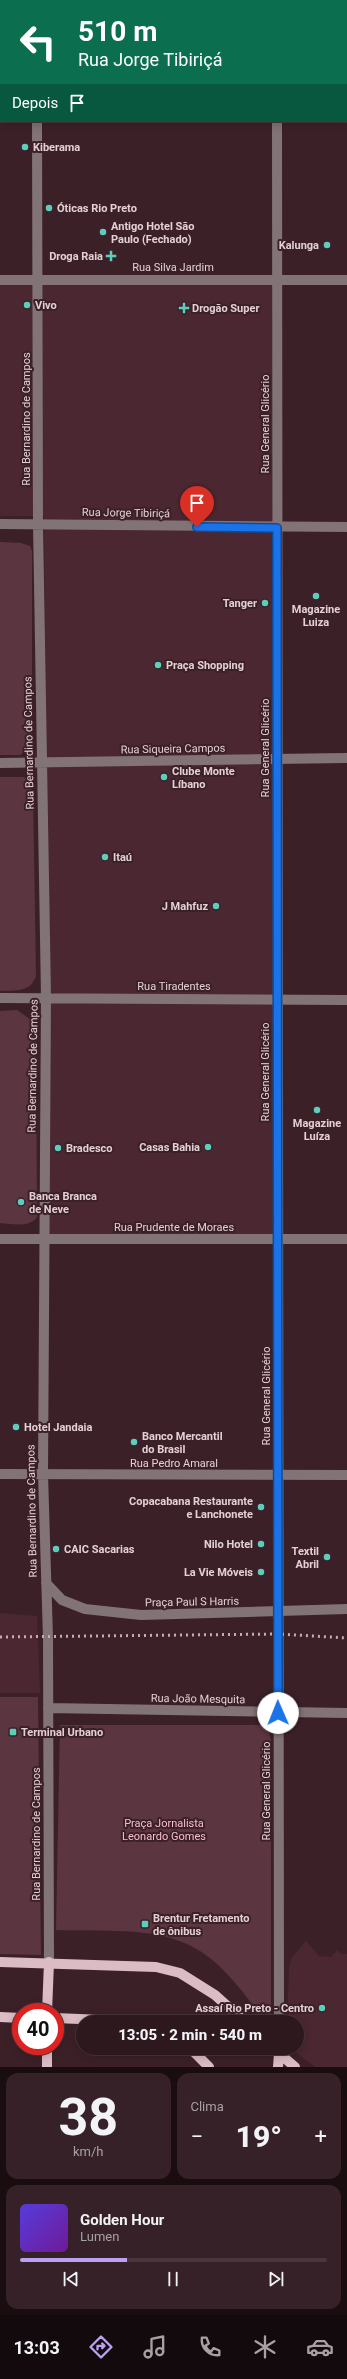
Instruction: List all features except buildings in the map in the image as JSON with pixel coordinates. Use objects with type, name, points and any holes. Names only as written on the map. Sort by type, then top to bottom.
[{"type":"main road","points":[[0,1962],[49,1962],[156,1967],[180,1973],[215,1994],[238,2015]]},
{"type":"main road","name":"Rua Bernardino de Campos","points":[[47,2003],[49,1962]]},
{"type":"main road","points":[[0,2017],[12,2018]]},
{"type":"main road","points":[[64,2018],[76,2019]]},
{"type":"main road","points":[[47,2055],[47,2067]]},
{"type":"main road","points":[[197,2055],[209,2067]]},
{"type":"main road","points":[[277,2056],[295,2067]]},
{"type":"street","name":"Rua Bernardino de Campos","points":[[37,122],[38,524],[46,997],[43,1239],[43,1474],[48,1708],[49,1962]]},
{"type":"street","name":"Rua General Glicério","points":[[277,122],[278,2015]]},
{"type":"street","name":"Rua Silva Jardim","points":[[0,280],[347,280]]},
{"type":"street","name":"Rua Jorge Tibiriçá","points":[[0,524],[277,528],[347,527]]},
{"type":"street","name":"Rua Siqueira Campos","points":[[0,763],[347,758]]},
{"type":"street","name":"Rua Tiradentes","points":[[0,998],[46,997],[347,1000]]},
{"type":"street","name":"Rua Prudente de Moraes","points":[[0,1239],[347,1239]]},
{"type":"street","name":"Rua Pedro Amaral","points":[[0,1474],[347,1475]]},
{"type":"street","name":"Praça Paul S Harris","points":[[46,1583],[62,1600],[85,1610],[141,1615],[256,1613],[278,1610],[347,1609]]},
{"type":"street","name":"Rua João Mesquita","points":[[48,1708],[347,1713]]},
{"type":"shaded area","points":[[272,284],[274,1237],[49,1236],[44,516],[0,516],[0,285]]},
{"type":"shaded area","points":[[0,1613],[37,1616],[40,1693],[0,1693]]},
{"type":"shaded area","points":[[306,1941],[319,1956],[331,1957],[337,1950],[341,1954],[347,1954],[347,2067],[315,2067],[299,2055],[304,2055],[304,2015],[287,2015],[289,1969],[292,1957]]},
{"type":"green space","points":[[0,542],[21,543],[30,546],[32,551],[32,737],[29,749],[20,755],[0,755]]},
{"type":"green space","points":[[0,777],[24,777],[31,783],[33,793],[36,976],[30,985],[22,990],[0,991]]},
{"type":"green space","points":[[17,1010],[34,1022],[36,1030],[37,1217],[30,1223],[25,1224],[0,1223],[0,1011]]},
{"type":"green space","points":[[0,1697],[38,1697],[41,1955],[0,1954]]},
{"type":"green space","name":"Praça Jornalista Leonardo Gomes","points":[[60,1725],[260,1725],[269,1733],[271,1741],[271,2015],[260,2015],[230,1977],[202,1952],[176,1940],[160,1935],[125,1931],[56,1930]]},
{"type":"railway","points":[[0,1637],[279,1634],[347,1638]]},
{"type":"place","name":"Kiberama","points":[[25,147]]},
{"type":"place","name":"Óticas Rio Preto","points":[[49,208]]},
{"type":"place","name":"Antigo Hotel São Paulo (Fechado)","points":[[103,232]]},
{"type":"place","name":"Kalunga","points":[[327,245]]},
{"type":"place","name":"Droga Raia","points":[[111,256]]},
{"type":"place","name":"Vivo","points":[[27,305]]},
{"type":"place","name":"Drogão Super","points":[[184,308]]},
{"type":"place","name":"Magazine Luiza","points":[[316,596]]},
{"type":"place","name":"Tanger","points":[[265,603]]},
{"type":"place","name":"Praça Shopping","points":[[158,665]]},
{"type":"place","name":"Clube Monte Líbano","points":[[164,777]]},
{"type":"place","name":"Itaú","points":[[105,857]]},
{"type":"place","name":"J Mahfuz","points":[[216,906]]},
{"type":"place","name":"Magazine Luíza","points":[[317,1110]]},
{"type":"place","name":"Casas Bahia","points":[[208,1147]]},
{"type":"place","name":"Bradesco","points":[[58,1148]]},
{"type":"place","name":"Banca Branca de Neve","points":[[21,1202]]},
{"type":"place","name":"Hotel Jandaia","points":[[16,1427]]},
{"type":"place","name":"Banco Mercantil do Brasil","points":[[134,1442]]},
{"type":"place","name":"Copacabana Restaurante e Lanchonete","points":[[261,1507]]},
{"type":"place","name":"Nilo Hotel","points":[[261,1544]]},
{"type":"place","name":"CAIC Sacarias","points":[[56,1549]]},
{"type":"place","name":"Textil Abril","points":[[327,1557]]},
{"type":"place","name":"La Vie Móveis","points":[[261,1572]]},
{"type":"place","name":"Terminal Urbano","points":[[13,1732]]},
{"type":"place","name":"Brentur Fretamento de ônibus","points":[[145,1924]]},
{"type":"place","name":"Assaí Rio Preto - Centro","points":[[322,2008]]},
{"type":"route","points":[[197,527],[277,528],[278,1713]]}]
